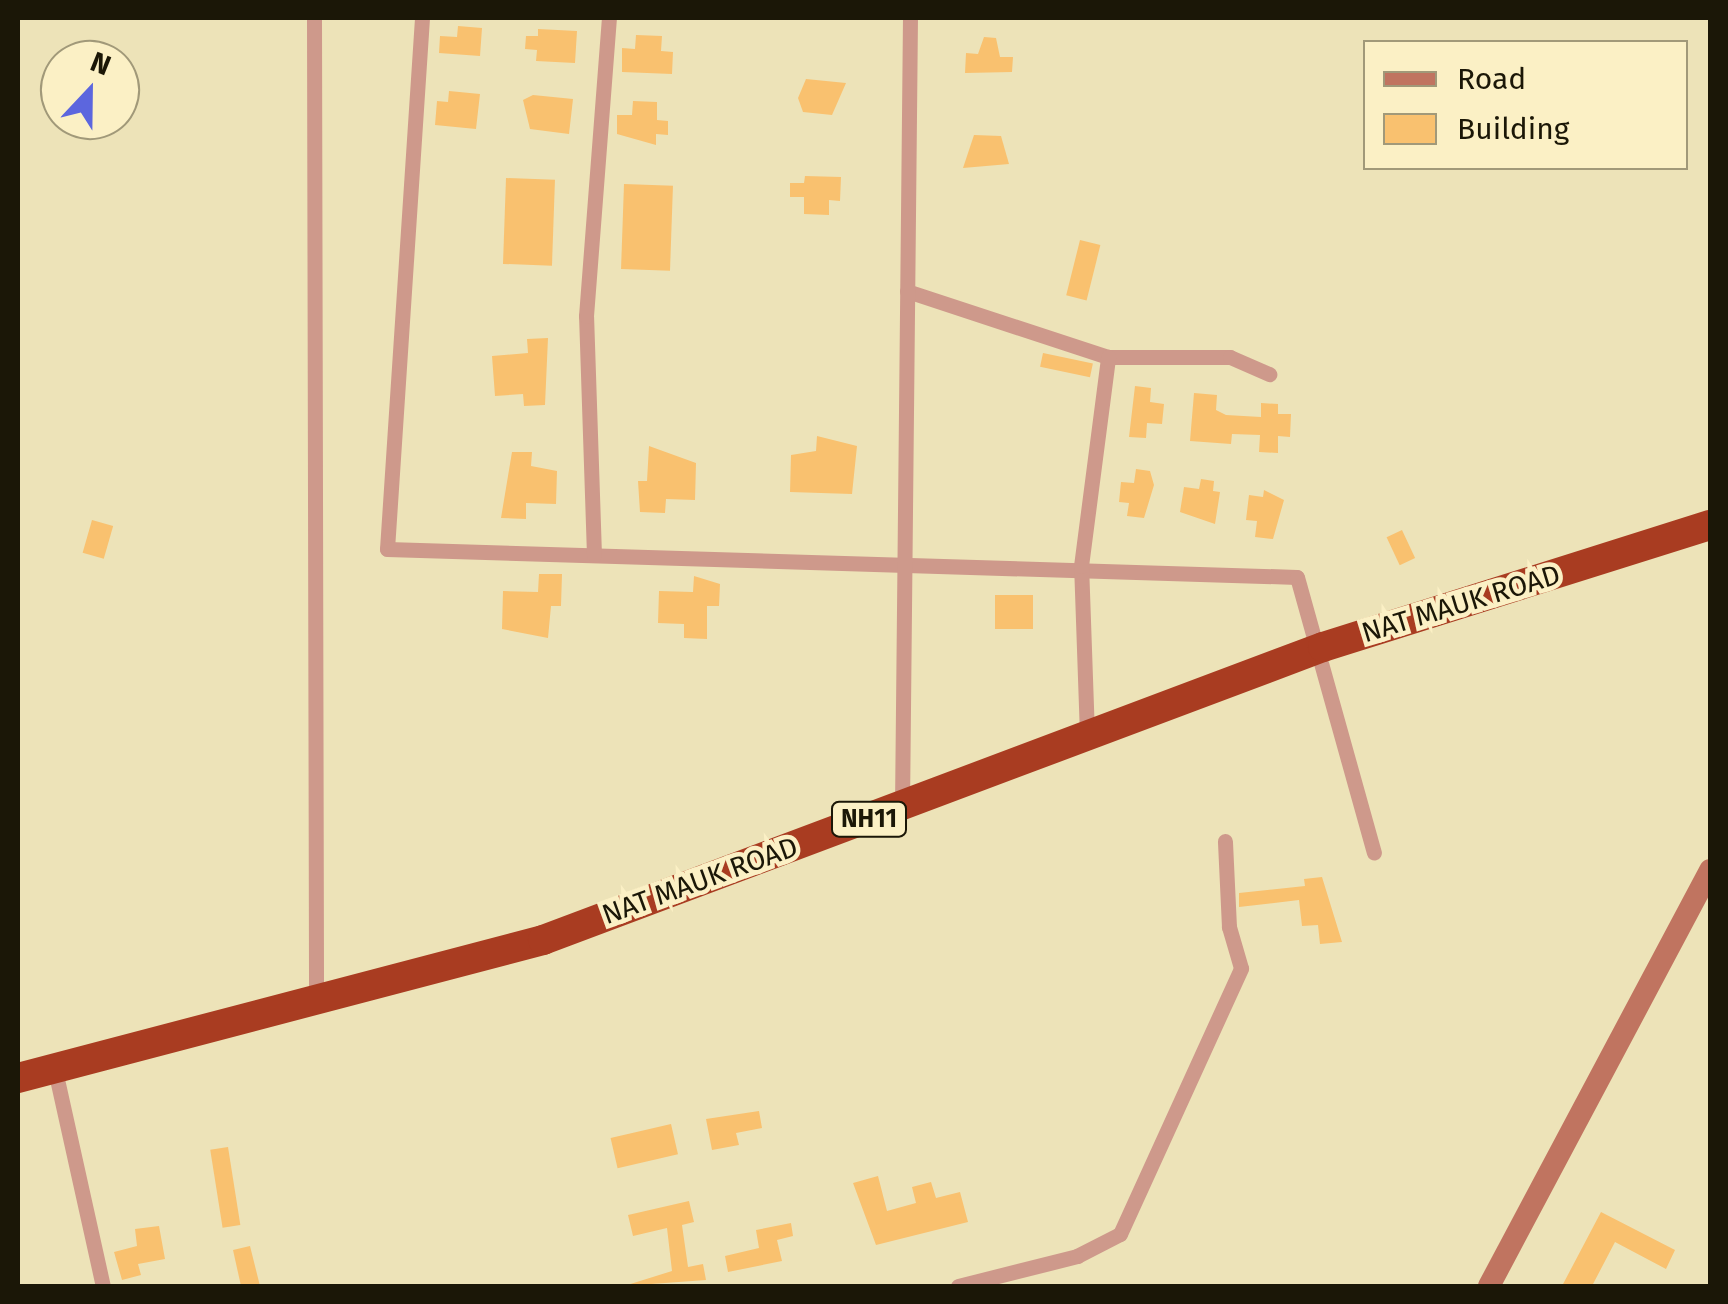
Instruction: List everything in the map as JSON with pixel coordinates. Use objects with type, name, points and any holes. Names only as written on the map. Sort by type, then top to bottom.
[{"type":"highway","name":"NAT MAUK ROAD","points":[[18,1078],[543,940],[1323,647],[1710,526]]},
{"type":"street","points":[[314,18],[316,1001]]},
{"type":"street","points":[[422,18],[387,549],[904,560],[1297,577],[1323,647],[1374,852]]},
{"type":"street","points":[[594,555],[586,316],[610,18]]},
{"type":"street","points":[[902,807],[910,18]]},
{"type":"street","points":[[907,291],[1108,356],[1230,357],[1269,374]]},
{"type":"street","points":[[1087,735],[1081,566],[1108,356]]},
{"type":"street","points":[[958,1286],[1077,1256],[1120,1234],[1241,968],[1229,926],[1225,841]]},
{"type":"street","points":[[1490,1286],[1710,870]]},
{"type":"street","points":[[55,1070],[103,1286]]},
{"type":"building","points":[[458,26],[482,28],[480,56],[439,53],[440,36],[457,37]]},
{"type":"building","points":[[538,29],[577,31],[575,63],[536,61],[537,50],[525,49],[526,36],[538,36]]},
{"type":"building","points":[[636,35],[662,36],[661,51],[673,52],[672,74],[622,72],[622,48],[635,49]]},
{"type":"building","points":[[984,37],[996,38],[1000,57],[1013,57],[1012,72],[965,73],[966,53],[978,54]]},
{"type":"building","points":[[806,79],[846,83],[832,115],[803,112],[798,98]]},
{"type":"building","points":[[449,91],[480,94],[476,129],[435,125],[437,101],[448,102]]},
{"type":"building","points":[[533,95],[573,99],[569,134],[530,129],[523,100]]},
{"type":"building","points":[[633,101],[657,102],[657,120],[668,121],[668,135],[656,134],[656,145],[617,134],[617,115],[632,115]]},
{"type":"building","points":[[974,135],[1001,136],[1009,164],[963,168]]},
{"type":"building","points":[[805,176],[841,177],[840,201],[829,200],[829,215],[804,214],[804,197],[790,197],[790,183],[804,183]]},
{"type":"building","points":[[506,178],[555,180],[552,266],[503,264]]},
{"type":"building","points":[[624,184],[673,186],[670,271],[621,269]]},
{"type":"building","points":[[1080,240],[1100,245],[1087,300],[1066,295]]},
{"type":"building","points":[[548,338],[545,405],[524,406],[523,394],[495,396],[492,356],[528,353],[527,339]]},
{"type":"building","points":[[1043,353],[1093,364],[1090,377],[1040,367]]},
{"type":"building","points":[[1135,386],[1151,388],[1150,402],[1164,404],[1162,424],[1147,423],[1146,438],[1129,437]]},
{"type":"building","points":[[1194,393],[1217,395],[1216,410],[1226,415],[1261,417],[1261,403],[1278,404],[1278,414],[1291,414],[1290,437],[1278,436],[1278,453],[1259,452],[1260,435],[1232,434],[1231,444],[1190,441]]},
{"type":"building","points":[[817,436],[857,446],[852,494],[790,492],[791,455],[816,451]]},
{"type":"building","points":[[649,446],[696,463],[695,500],[666,499],[665,513],[640,512],[638,481],[647,481]]},
{"type":"building","points":[[512,452],[532,452],[531,466],[557,471],[556,504],[526,503],[526,519],[501,518]]},
{"type":"building","points":[[1136,469],[1150,471],[1154,485],[1144,518],[1127,516],[1129,503],[1119,502],[1121,482],[1134,483]]},
{"type":"building","points":[[1201,479],[1214,481],[1213,491],[1220,492],[1215,524],[1180,512],[1184,487],[1199,489]]},
{"type":"building","points":[[1264,490],[1284,500],[1273,539],[1255,537],[1257,521],[1246,520],[1249,495],[1263,497]]},
{"type":"building","points":[[92,520],[113,526],[104,559],[83,553]]},
{"type":"building","points":[[1402,530],[1415,558],[1400,565],[1387,537]]},
{"type":"building","points":[[539,574],[562,574],[561,606],[551,606],[548,638],[502,629],[503,591],[538,592]]},
{"type":"building","points":[[694,576],[720,584],[719,606],[707,606],[707,639],[684,638],[684,624],[658,623],[659,591],[693,592]]},
{"type":"building","points":[[995,595],[1033,595],[1033,629],[995,629]]},
{"type":"building","points":[[1322,877],[1342,942],[1320,944],[1318,925],[1302,926],[1299,900],[1239,907],[1239,893],[1305,886],[1304,879]]},
{"type":"building","points":[[759,1111],[762,1128],[736,1133],[739,1145],[712,1150],[706,1119]]},
{"type":"building","points":[[671,1124],[678,1154],[618,1168],[611,1138]]},
{"type":"building","points":[[228,1147],[240,1225],[223,1228],[210,1150]]},
{"type":"building","points":[[878,1176],[887,1211],[916,1203],[912,1187],[931,1182],[936,1198],[960,1192],[968,1222],[876,1245],[853,1183]]},
{"type":"building","points":[[689,1201],[694,1222],[682,1225],[688,1267],[703,1264],[706,1280],[624,1286],[672,1271],[667,1228],[633,1236],[628,1215]]},
{"type":"building","points":[[1601,1212],[1675,1250],[1666,1269],[1615,1242],[1592,1286],[1562,1286]]},
{"type":"building","points":[[791,1223],[793,1236],[777,1240],[782,1261],[728,1272],[725,1256],[759,1248],[756,1230]]},
{"type":"building","points":[[159,1226],[165,1259],[138,1264],[141,1275],[122,1280],[114,1252],[137,1246],[135,1229]]},
{"type":"building","points":[[250,1246],[260,1286],[241,1286],[233,1250]]}]
